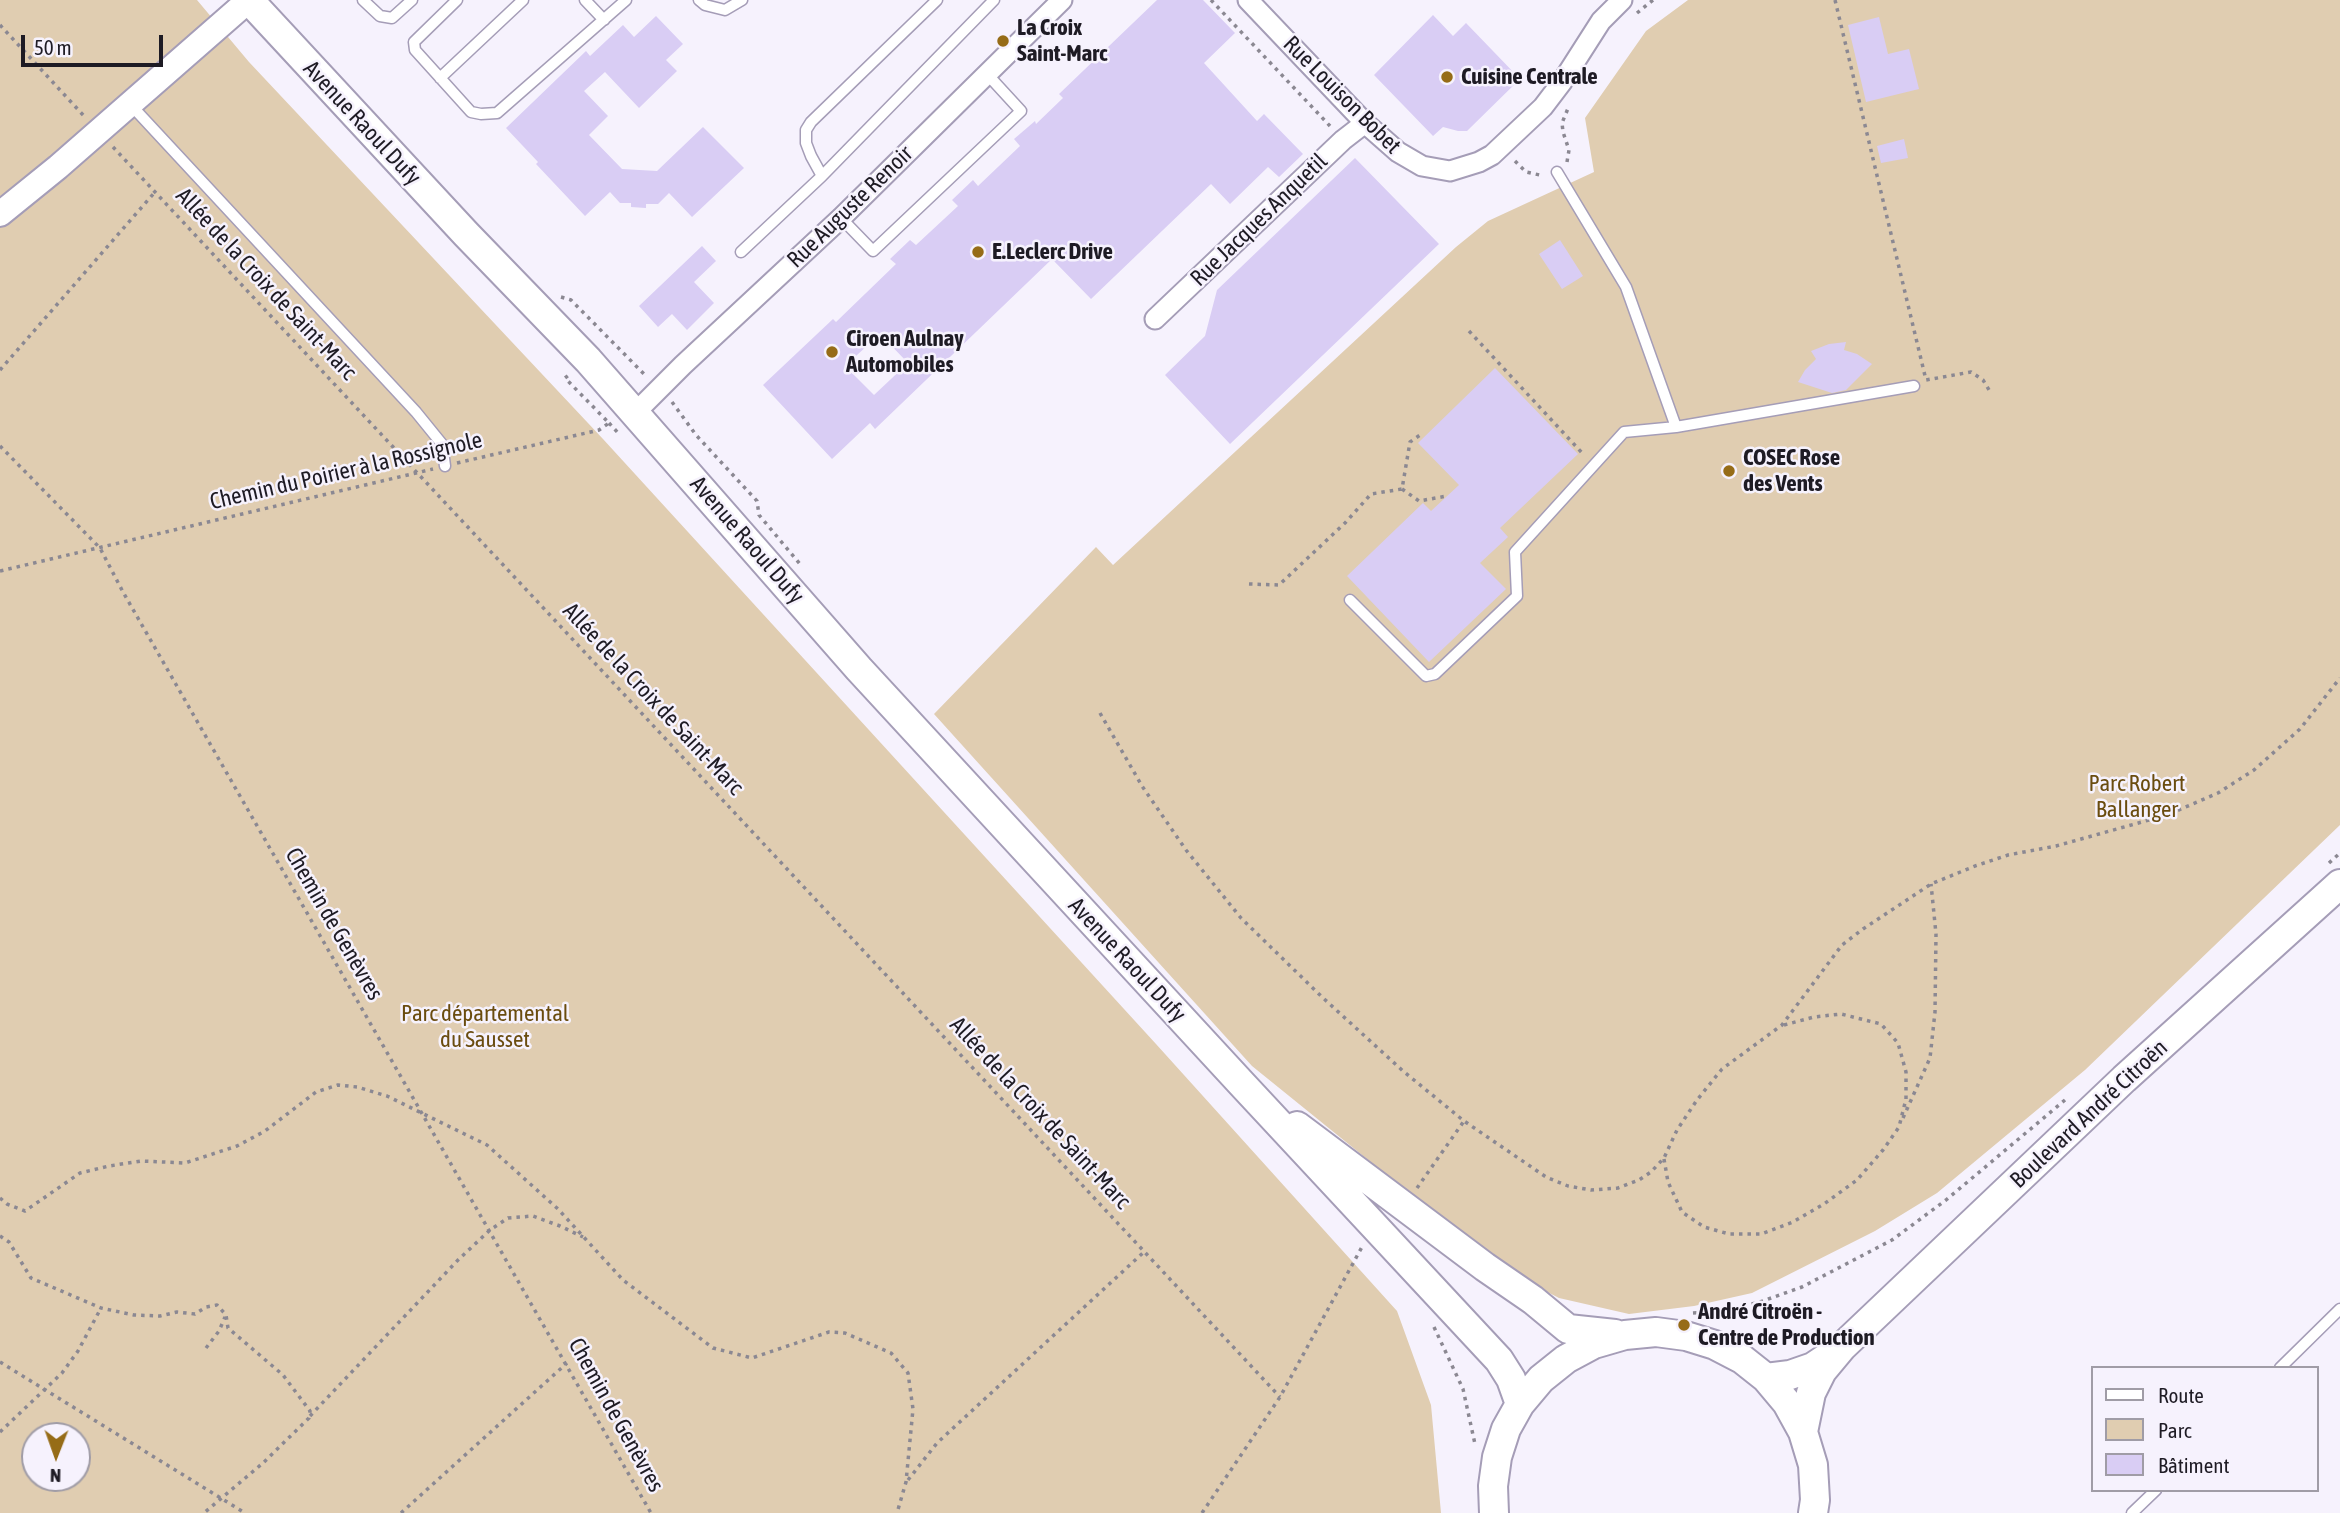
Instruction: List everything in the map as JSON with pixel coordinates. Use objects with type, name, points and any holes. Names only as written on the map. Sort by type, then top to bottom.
[{"type":"main road","name":"Avenue Raoul Dufy","points":[[249,0],[636,412],[859,669],[1499,1360],[1511,1379],[1520,1404]]},
{"type":"main road","name":"Boulevard André Citroën","points":[[1803,1432],[1811,1392],[1822,1371],[1842,1347],[2124,1079],[2330,878]]},
{"type":"main road","name":"Avenue Raoul Dufy","points":[[1241,1083],[1485,1267],[1533,1300],[1568,1329],[1625,1335]]},
{"type":"main road","points":[[1494,1513],[1493,1486],[1497,1457],[1506,1429],[1520,1404],[1541,1379],[1566,1359],[1594,1344],[1625,1335],[1666,1334],[1686,1336],[1715,1345],[1742,1359],[1766,1378],[1787,1403],[1803,1432],[1813,1465],[1813,1513]]},
{"type":"main road","name":"Boulevard André Citroën","points":[[1766,1378],[1790,1375],[1812,1367],[1842,1347]]},
{"type":"street","points":[[0,214],[249,0]]},
{"type":"street","name":"Rue Auguste Renoir","points":[[636,412],[841,218],[1062,0]]},
{"type":"street","name":"Rue Louison Bobet","points":[[1248,0],[1365,123],[1409,160],[1435,170],[1450,172],[1485,159],[1548,100],[1601,21],[1622,0]]},
{"type":"street","name":"Rue Jacques Anquetil","points":[[1155,319],[1343,140],[1365,123]]},
{"type":"lane","points":[[363,0],[380,16],[392,18],[412,0]]},
{"type":"lane","points":[[457,0],[414,42],[415,50],[471,112],[481,114],[497,113],[626,0]]},
{"type":"lane","points":[[440,78],[523,0]]},
{"type":"lane","points":[[585,0],[604,20]]},
{"type":"lane","points":[[699,0],[705,5],[725,10],[742,0]]},
{"type":"lane","points":[[822,176],[806,143],[806,130],[811,122],[937,0]]},
{"type":"lane","points":[[741,252],[822,176],[994,0]]},
{"type":"lane","points":[[841,218],[873,251],[1021,111],[987,74]]},
{"type":"lane","points":[[129,104],[416,412],[442,444],[445,466]]},
{"type":"lane","points":[[1557,172],[1626,287],[1676,427]]},
{"type":"lane","points":[[1350,600],[1426,676],[1435,674],[1517,596],[1515,552],[1624,432],[1676,427],[1914,386]]},
{"type":"lane","points":[[2282,1366],[2340,1309]]},
{"type":"lane","points":[[2133,1513],[2154,1492]]},
{"type":"path","points":[[1211,0],[1343,140]]},
{"type":"path","points":[[1630,19],[1653,0]]},
{"type":"path","points":[[1835,0],[1926,380],[1971,372],[1983,380],[1989,390]]},
{"type":"path","name":"Allée de la Croix de Saint-Marc","points":[[0,25],[1280,1397]]},
{"type":"path","points":[[1501,146],[1526,172],[1545,177],[1557,172],[1569,157],[1562,123],[1571,104]]},
{"type":"path","points":[[0,370],[155,192]]},
{"type":"path","points":[[1469,331],[1593,465]]},
{"type":"path","name":"Chemin du Poirier à la Rossignole","points":[[0,571],[599,430],[609,423],[565,378],[588,360]]},
{"type":"path","points":[[1402,489],[1410,442],[1420,435]]},
{"type":"path","name":"Chemin de Genèvres","points":[[0,446],[100,548],[651,1513]]},
{"type":"path","points":[[1249,584],[1279,585],[1345,523],[1371,494],[1402,489],[1419,501],[1447,496]]},
{"type":"path","points":[[1100,713],[1142,786],[1241,918],[1402,1071],[1464,1121],[1546,1177],[1568,1186],[1591,1190],[1618,1188],[1639,1180],[1664,1158],[1677,1130],[1722,1069],[1782,1025],[1842,945],[1931,884],[2008,855],[2067,843],[2167,815],[2218,793],[2254,770],[2300,729],[2340,678]]},
{"type":"path","points":[[2330,878],[2340,853]]},
{"type":"path","points":[[1664,1158],[1668,1182],[1682,1212],[1704,1227],[1729,1234],[1761,1234],[1793,1222],[1824,1205],[1857,1180],[1883,1150],[1899,1126],[1930,1058],[1936,1012],[1936,934],[1931,884]]},
{"type":"path","points":[[1782,1025],[1841,1014],[1881,1024],[1898,1044],[1906,1072],[1906,1099],[1899,1126]]},
{"type":"path","points":[[0,1198],[25,1211],[80,1173],[141,1161],[185,1163],[237,1146],[265,1131],[316,1092],[338,1085],[357,1087],[387,1096],[487,1145],[558,1209],[623,1280],[713,1348],[752,1358],[828,1332],[845,1333],[891,1353],[908,1373],[913,1409],[906,1482],[895,1513]]},
{"type":"path","points":[[1683,1314],[1723,1311],[1760,1302],[1802,1286],[1892,1240],[1946,1200],[2071,1095]]},
{"type":"path","points":[[1413,1196],[1464,1121]]},
{"type":"path","points":[[204,1513],[263,1463],[309,1418],[458,1259],[490,1230],[508,1218],[533,1216],[585,1239]]},
{"type":"path","points":[[0,1236],[9,1242],[31,1278],[101,1308],[134,1315],[160,1316],[177,1312],[195,1314],[206,1307],[217,1305],[226,1315],[228,1328],[283,1375],[310,1411],[309,1418]]},
{"type":"path","points":[[1202,1513],[1280,1397],[1364,1242]]},
{"type":"path","points":[[906,1482],[937,1443],[1145,1251]]},
{"type":"path","points":[[0,1432],[62,1373],[101,1308]]},
{"type":"path","points":[[206,1348],[219,1331],[226,1315]]},
{"type":"path","points":[[1436,1331],[1463,1389],[1475,1444]]},
{"type":"path","points":[[0,1362],[245,1513]]},
{"type":"path","points":[[401,1513],[567,1363]]},
{"type":"green space","name":"Parc départemental du Sausset","points":[[0,0],[197,0],[249,62],[603,439],[1397,1311],[1431,1405],[1441,1513],[0,1513]]},
{"type":"green space","name":"COSEC Rose des Vents","points":[[1688,0],[2340,0],[2340,825],[2085,1070],[1937,1193],[1875,1231],[1752,1293],[1694,1306],[1629,1314],[1559,1298],[1503,1269],[1252,1066],[934,714],[1096,547],[1113,565],[1456,247],[1488,221],[1594,172],[1585,118],[1646,31]]},
{"type":"building","points":[[1157,0],[1203,0],[1235,33],[1204,63],[1257,121],[1264,114],[1303,154],[1279,177],[1268,167],[1230,204],[1211,184],[1091,299],[1052,259],[875,429],[870,423],[832,459],[763,385],[833,319],[836,322],[896,264],[890,259],[910,240],[916,245],[958,206],[952,200],[973,180],[978,186],[1020,146],[1014,139],[1035,121],[1036,124],[1063,98],[1059,94]],"holes":[[[880,334],[908,363],[874,395],[845,366]]]},
{"type":"building","name":"Cuisine Centrale","points":[[1433,15],[1453,36],[1466,23],[1520,79],[1467,131],[1443,127],[1433,136],[1374,75]]},
{"type":"building","points":[[656,16],[683,44],[666,60],[677,71],[639,108],[605,72],[584,91],[608,116],[589,135],[622,169],[657,171],[703,127],[744,168],[692,217],[669,193],[658,204],[646,204],[646,208],[620,203],[610,192],[585,216],[506,128],[586,51],[590,56],[623,25],[634,37]]},
{"type":"building","points":[[1879,17],[1888,54],[1909,49],[1919,89],[1866,102],[1848,25]]},
{"type":"building","points":[[1904,139],[1908,158],[1881,163],[1877,146]]},
{"type":"building","points":[[1355,158],[1439,244],[1230,444],[1165,375],[1205,336],[1217,290]]},
{"type":"building","points":[[1560,240],[1583,276],[1562,289],[1539,254]]},
{"type":"building","points":[[702,246],[716,261],[694,282],[714,303],[687,330],[672,314],[658,327],[639,306]]},
{"type":"building","points":[[1846,342],[1844,350],[1857,354],[1872,364],[1846,390],[1832,393],[1798,382],[1816,359],[1811,351],[1829,344]]},
{"type":"building","points":[[1495,368],[1578,454],[1500,528],[1508,537],[1480,563],[1506,589],[1429,662],[1347,576],[1423,503],[1431,511],[1459,485],[1418,443]]},
{"type":"place","name":"La Croix Saint-Marc","points":[[1003,41]]},
{"type":"place","name":"Cuisine Centrale","points":[[1447,77]]},
{"type":"place","name":"E.Leclerc Drive","points":[[978,252]]},
{"type":"place","name":"Ciroen Aulnay Automobiles","points":[[832,352]]},
{"type":"place","name":"COSEC Rose des Vents","points":[[1729,471]]},
{"type":"place","name":"André Citroën - Centre de Production","points":[[1684,1325]]},
{"type":"park label","name":"Parc Robert Ballanger","points":[[2137,797]]}]
